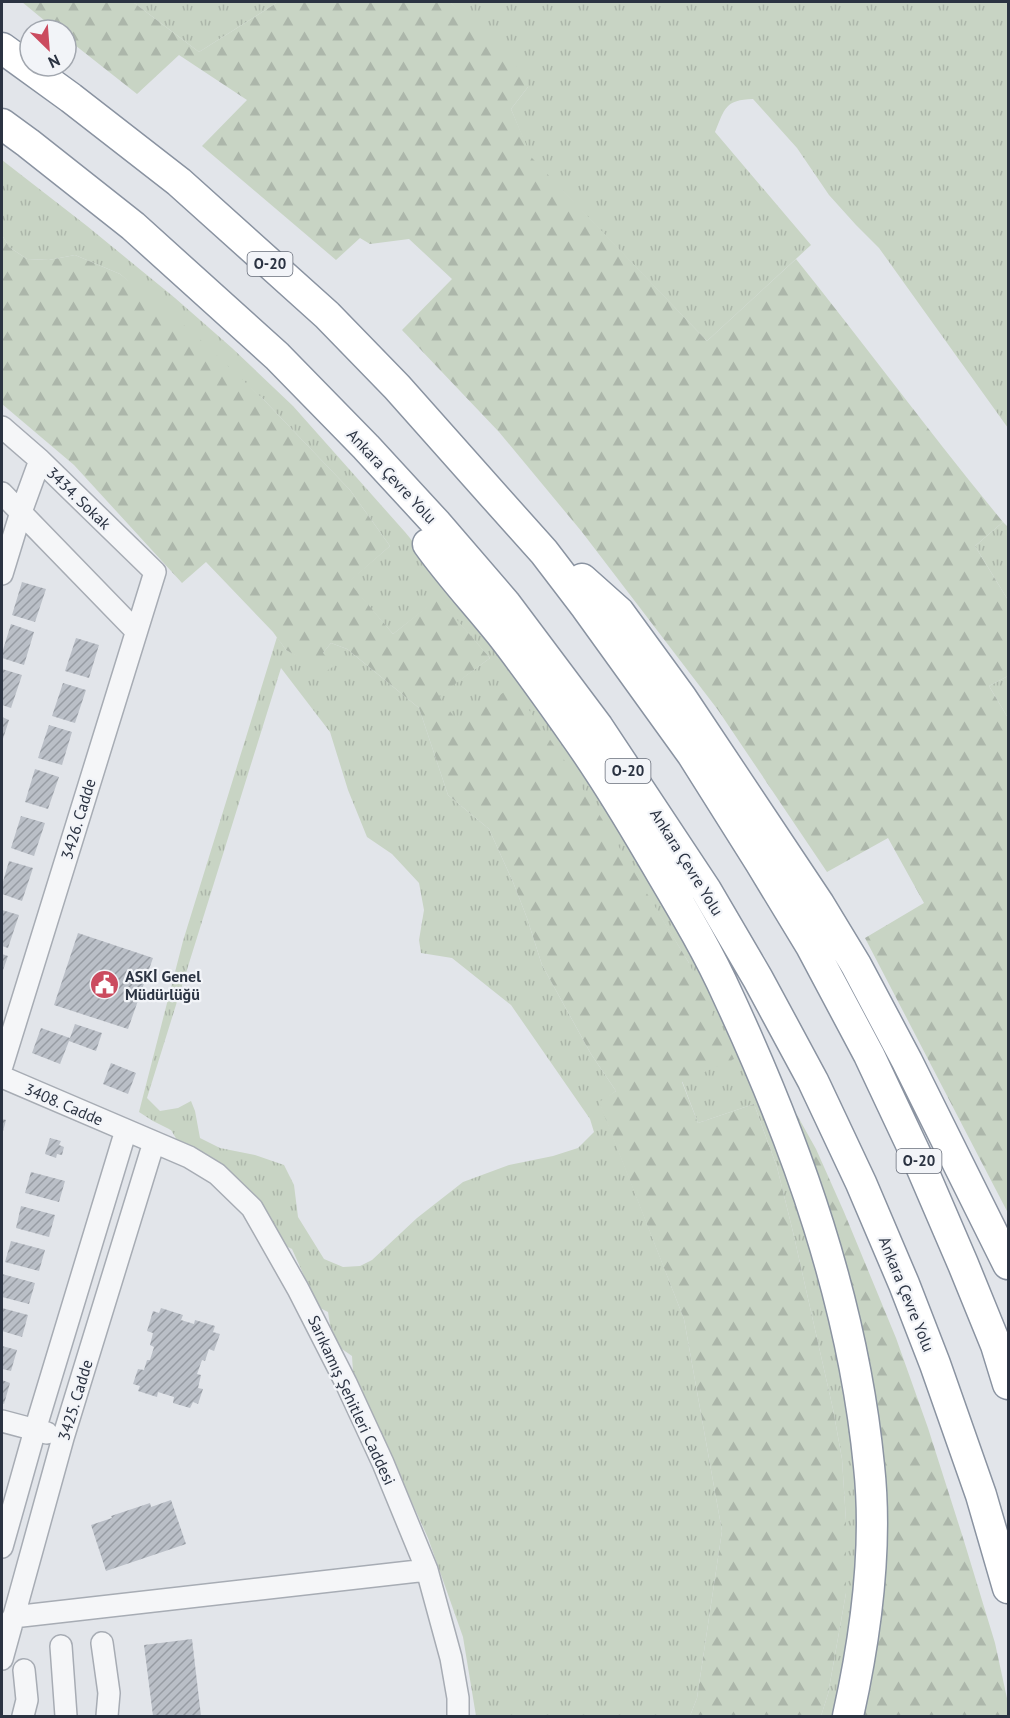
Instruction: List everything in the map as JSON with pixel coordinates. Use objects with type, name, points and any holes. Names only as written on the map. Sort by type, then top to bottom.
[{"type":"highway","name":"O-20","points":[[2,48],[179,182],[327,315],[397,387],[544,552],[586,607],[692,754],[811,946],[869,1055],[917,1157],[996,1345],[1008,1384]]},
{"type":"highway","name":"Ankara Çevre Yolu","points":[[2,124],[133,226],[277,356],[437,524],[505,603],[598,727],[706,890],[813,1082],[861,1183],[904,1284],[959,1429],[1008,1588]]},
{"type":"highway","points":[[366,447],[429,546],[502,636],[574,734],[620,804],[728,993],[773,1098],[812,1204],[829,1259],[856,1378],[869,1467],[872,1540],[865,1631],[848,1716]]},
{"type":"highway","points":[[509,513],[619,612],[681,698],[819,904],[856,965],[950,1144],[1008,1264]]},
{"type":"street","name":"3434. Sokak","points":[[2,427],[40,460],[155,572]]},
{"type":"street","points":[[2,574],[40,460]]},
{"type":"street","points":[[2,493],[136,632]]},
{"type":"street","name":"3426. Cadde","points":[[2,1066],[155,572]]},
{"type":"street","name":"3408. Cadde","points":[[2,1077],[154,1142]]},
{"type":"street","name":"3425. Cadde","points":[[2,1547],[126,1130]]},
{"type":"street","name":"3425. Cadde","points":[[2,1659],[63,1438],[154,1142]]},
{"type":"street","name":"Sarıkamış Şehitleri Caddesi","points":[[154,1142],[189,1157],[218,1174],[252,1209],[298,1289],[384,1463],[427,1570],[451,1659],[458,1698],[458,1716]]},
{"type":"street","points":[[2,1420],[63,1438]]},
{"type":"street","points":[[14,1617],[427,1570]]},
{"type":"street","points":[[102,1642],[109,1693],[107,1716]]},
{"type":"street","points":[[61,1646],[66,1716]]},
{"type":"street","points":[[23,1716],[27,1700],[24,1670]]},
{"type":"green space","points":[[22,2],[133,2],[199,52],[278,2],[450,2],[527,76],[528,87],[511,109],[532,158],[707,341],[796,259],[1003,522],[975,546],[1008,600],[1008,676],[989,686],[1008,718],[1008,1213],[865,938],[924,903],[888,838],[827,872],[718,710],[582,532],[499,432],[402,330],[452,279],[409,239],[370,244],[360,238],[336,260],[202,146],[247,100],[179,55],[137,94],[78,47],[78,18],[41,18]]},
{"type":"green space","points":[[133,2],[278,2],[199,52]]},
{"type":"green space","points":[[450,2],[1008,2],[1008,428],[879,248],[829,195],[797,148],[753,99],[737,101],[727,107],[715,132],[811,245],[707,341],[531,158],[511,109],[528,87]]},
{"type":"green space","points":[[2,160],[175,298],[293,406],[405,532],[451,588],[623,825],[765,1097],[830,1315],[850,1421],[858,1515],[858,1584],[834,1716],[821,1716],[828,1694],[846,1593],[846,1521],[842,1459],[833,1409],[777,1167],[754,1104],[698,1123],[682,1081],[689,963],[512,687],[460,726],[438,696],[490,658],[438,599],[393,634],[348,582],[390,546],[350,490],[263,399],[120,274],[75,255],[49,260],[27,259],[9,247],[2,235]]},
{"type":"green space","points":[[2,235],[9,247],[27,259],[49,260],[75,255],[120,274],[190,330],[263,399],[350,490],[390,546],[349,582],[393,634],[438,598],[490,658],[439,696],[460,725],[512,686],[563,758],[602,819],[689,963],[734,1059],[682,1082],[698,1123],[754,1104],[777,1167],[833,1409],[842,1459],[846,1521],[846,1593],[828,1694],[821,1716],[690,1716],[697,1698],[722,1531],[684,1319],[599,1102],[616,1091],[591,1054],[542,965],[513,882],[489,829],[448,795],[419,708],[347,649],[331,643],[323,653],[334,666],[325,672],[286,650],[273,632],[206,562],[182,583],[74,465],[2,404]]},
{"type":"green space","points":[[1003,522],[1008,527],[1008,600],[975,546]]},
{"type":"green space","points":[[277,637],[286,650],[302,658],[323,653],[331,643],[347,649],[419,708],[448,795],[489,829],[513,882],[542,965],[591,1054],[616,1091],[600,1103],[684,1319],[722,1531],[697,1698],[690,1716],[476,1716],[463,1637],[428,1538],[353,1372],[352,1356],[339,1347],[330,1325],[328,1312],[318,1307],[292,1249],[279,1243],[257,1203],[241,1183],[180,1145],[171,1130],[139,1112],[183,941]],"holes":[[[281,668],[330,732],[348,790],[367,837],[392,854],[419,883],[424,910],[419,940],[421,953],[452,958],[511,1005],[590,1119],[594,1132],[578,1148],[509,1165],[463,1182],[417,1218],[372,1260],[360,1266],[343,1267],[324,1259],[298,1217],[294,1185],[284,1165],[255,1155],[220,1148],[200,1138],[191,1101],[178,1108],[160,1111],[147,1098]]]},
{"type":"green space","points":[[1008,676],[1008,718],[989,686]]},
{"type":"green space","points":[[788,1099],[816,1149],[896,1338],[928,1428],[995,1643],[1008,1703],[1008,1716],[863,1716],[885,1554]]},
{"type":"building","points":[[22,582],[46,589],[35,622],[12,615]]},
{"type":"building","points":[[11,624],[34,632],[24,665],[2,658]]},
{"type":"building","points":[[76,638],[99,645],[89,678],[65,671]]},
{"type":"building","points":[[2,669],[22,675],[11,708],[2,705]]},
{"type":"building","points":[[63,683],[86,690],[75,723],[52,716]]},
{"type":"building","points":[[2,717],[9,720],[2,742]]},
{"type":"building","points":[[49,725],[72,732],[62,765],[38,758]]},
{"type":"building","points":[[35,769],[59,777],[48,809],[25,802]]},
{"type":"building","points":[[21,816],[45,823],[34,856],[11,848]]},
{"type":"building","points":[[9,861],[33,868],[22,901],[2,894],[2,885]]},
{"type":"building","points":[[2,910],[19,915],[8,948],[2,946]]},
{"type":"building","points":[[78,933],[153,958],[128,1029],[54,1005]]},
{"type":"building","points":[[2,954],[8,956],[2,973]]},
{"type":"building","points":[[75,1024],[102,1033],[96,1051],[69,1041],[60,1064],[32,1053],[41,1028],[70,1038]]},
{"type":"building","points":[[111,1063],[136,1073],[128,1094],[103,1084]]},
{"type":"building","points":[[2,1119],[6,1120],[2,1135]]},
{"type":"building","points":[[50,1138],[61,1141],[59,1145],[64,1147],[62,1155],[57,1154],[56,1158],[45,1154]]},
{"type":"building","points":[[31,1172],[65,1181],[59,1202],[25,1193]]},
{"type":"building","points":[[21,1206],[55,1215],[49,1237],[16,1228]]},
{"type":"building","points":[[11,1241],[45,1250],[39,1271],[5,1262]]},
{"type":"building","points":[[2,1274],[35,1283],[29,1304],[2,1297]]},
{"type":"building","points":[[2,1308],[28,1315],[22,1337],[2,1331]]},
{"type":"building","points":[[161,1308],[183,1315],[181,1320],[194,1324],[195,1320],[215,1326],[213,1332],[220,1334],[214,1351],[209,1349],[205,1361],[202,1360],[197,1374],[201,1375],[198,1388],[203,1389],[198,1404],[193,1402],[190,1408],[173,1403],[174,1397],[158,1392],[157,1397],[138,1391],[140,1386],[133,1384],[138,1369],[144,1370],[147,1360],[150,1360],[154,1347],[150,1345],[153,1333],[147,1331],[153,1311],[159,1313]]},
{"type":"building","points":[[2,1346],[17,1350],[11,1371],[2,1369]]},
{"type":"building","points":[[2,1380],[10,1383],[4,1404],[2,1403]]},
{"type":"building","points":[[171,1500],[186,1544],[106,1571],[91,1525],[150,1503],[151,1507]]},
{"type":"building","points":[[192,1639],[201,1716],[153,1716],[144,1645]]},
{"type":"place","name":"ASKİ Genel Müdürlüğü","points":[[104,985]]}]
